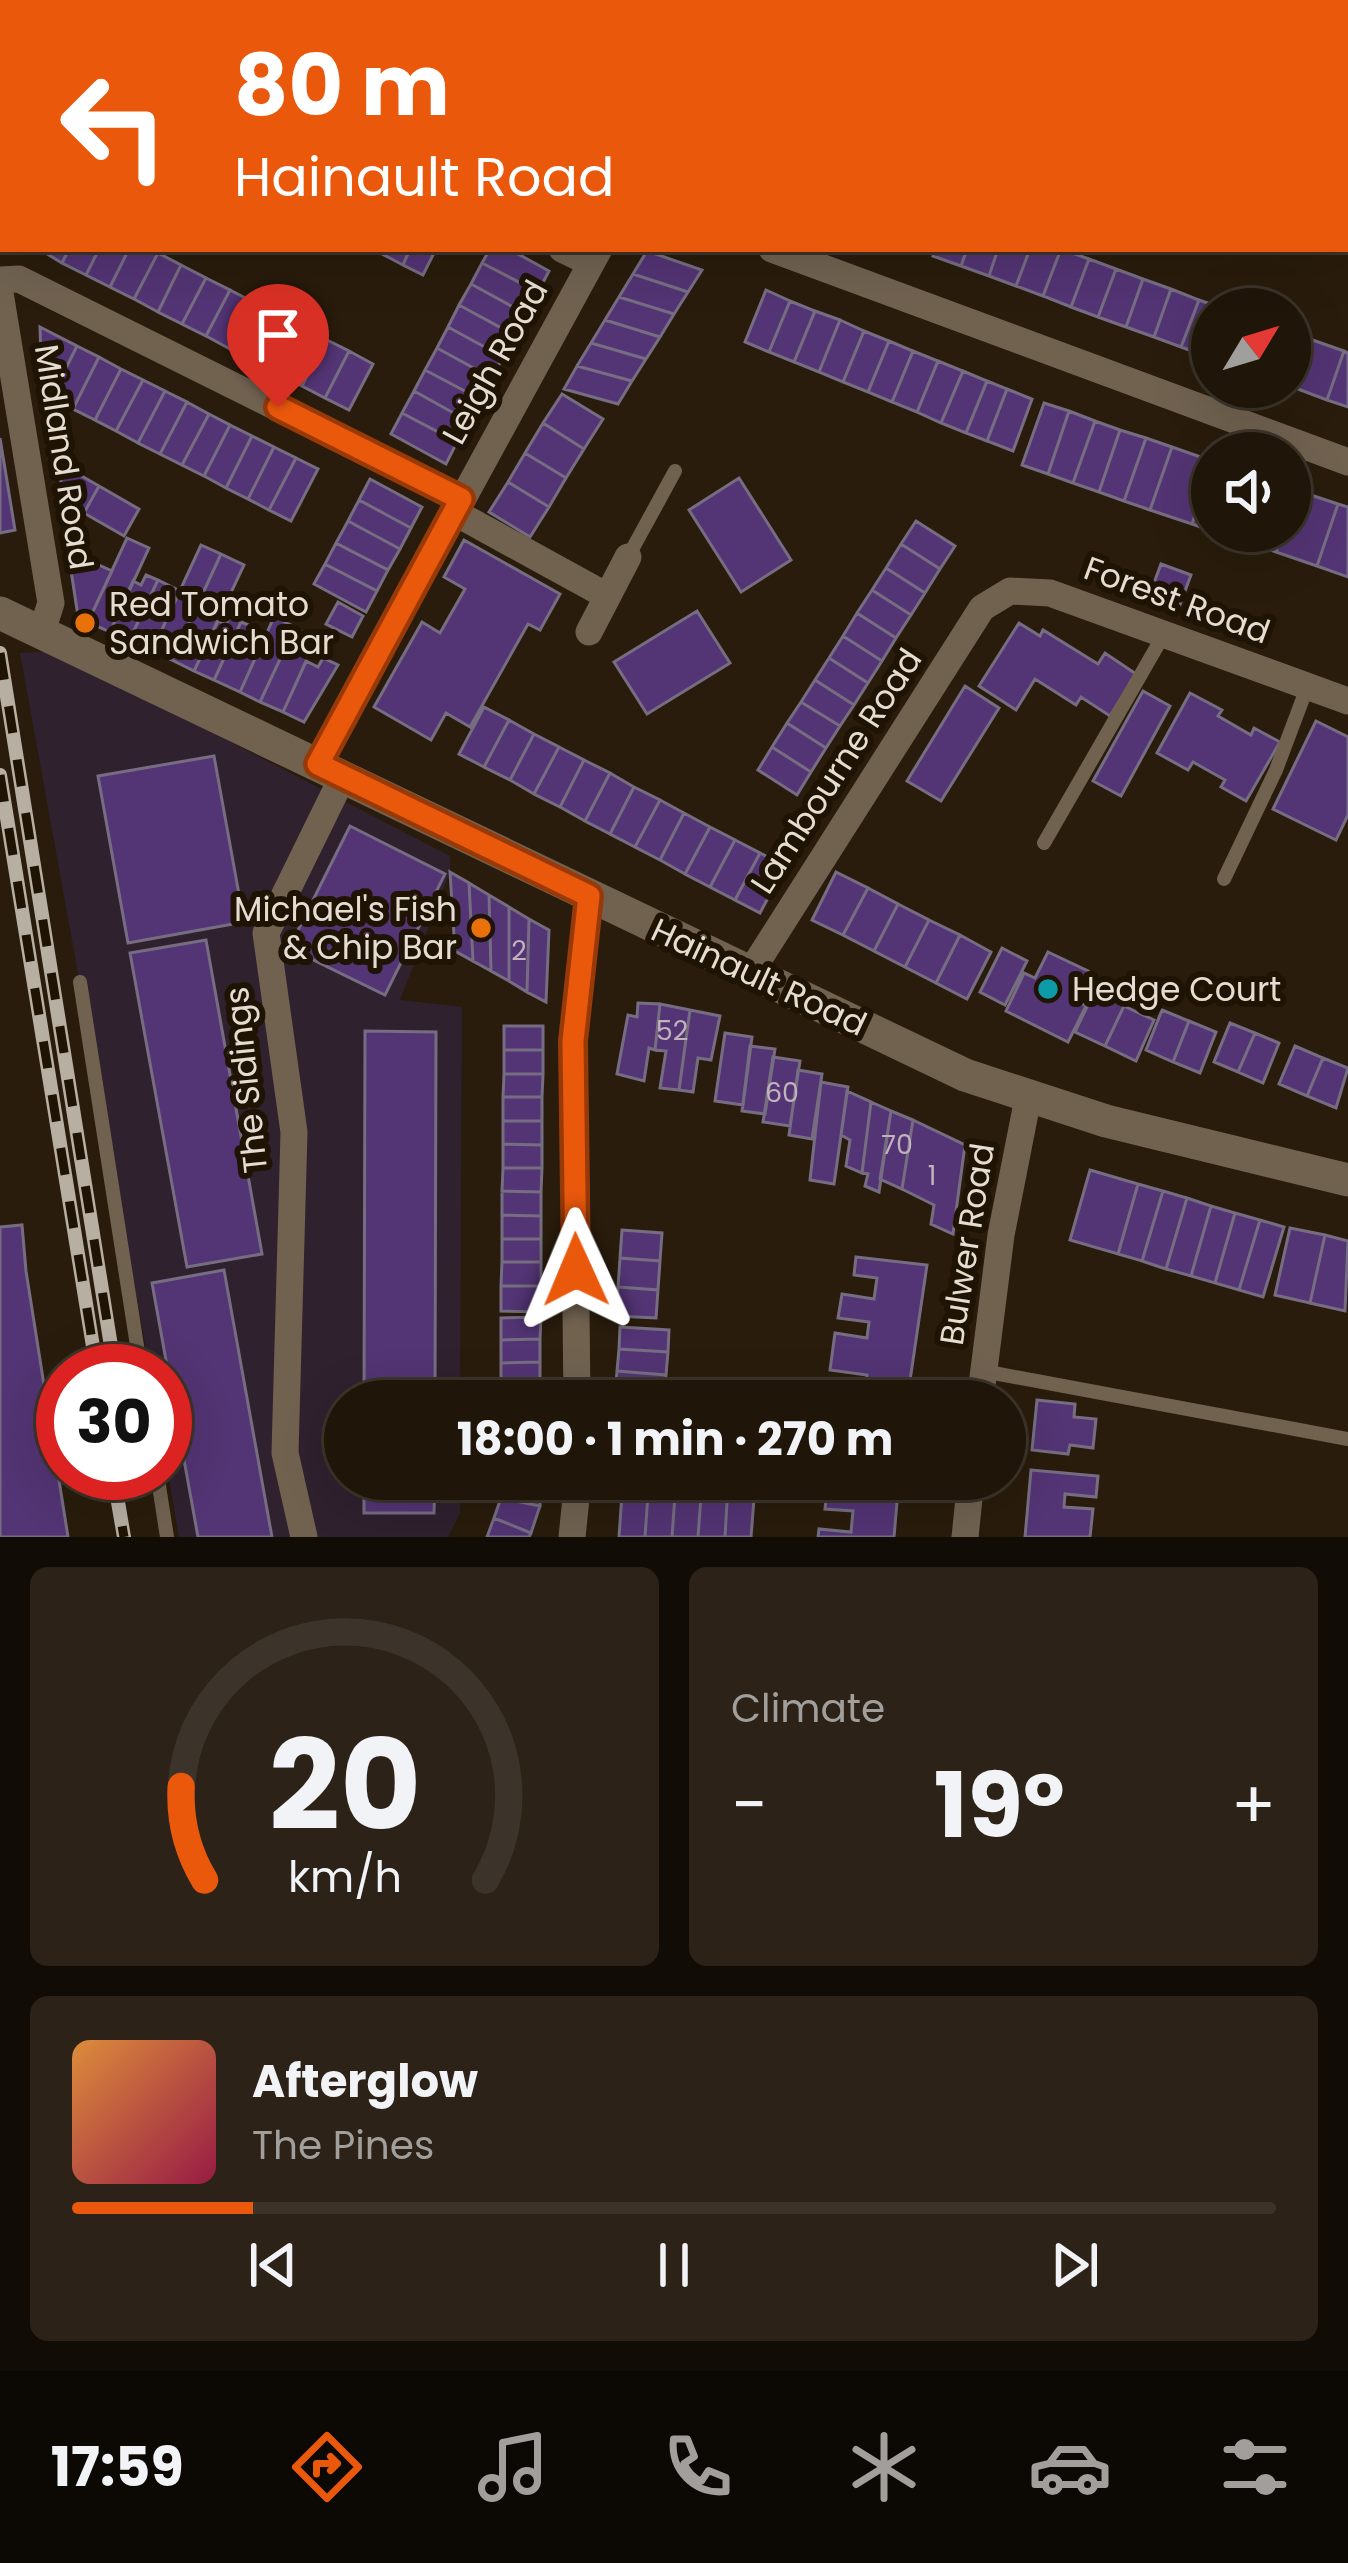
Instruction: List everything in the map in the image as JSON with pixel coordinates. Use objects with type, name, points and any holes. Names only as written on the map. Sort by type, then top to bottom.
[{"type":"street","points":[[780,252],[1348,462]]},
{"type":"street","name":"Leigh Road","points":[[330,770],[457,506],[595,256]]},
{"type":"street","points":[[0,280],[19,279],[457,506],[607,596]]},
{"type":"street","name":"Midland Road","points":[[0,293],[51,603],[42,631]]},
{"type":"street","points":[[584,642],[628,557]]},
{"type":"street","name":"Forest Road","points":[[982,608],[1010,591],[1050,593],[1348,701]]},
{"type":"street","name":"Lambourne Road","points":[[750,973],[982,608]]},
{"type":"street","name":"Hainault Road","points":[[0,613],[965,1075],[1028,1098],[1348,1180]]},
{"type":"street","name":"The Sidings","points":[[304,1537],[286,1453],[294,1132],[266,934],[330,770]]},
{"type":"street","points":[[577,1380],[573,1041],[589,896]]},
{"type":"street","name":"Bulwer Road","points":[[982,1380],[1001,1235],[1028,1098]]},
{"type":"street","points":[[572,1537],[576,1500]]},
{"type":"street","points":[[965,1537],[969,1500]]},
{"type":"lane","points":[[628,557],[674,471]]},
{"type":"lane","points":[[1044,843],[1163,636]]},
{"type":"lane","points":[[1224,879],[1276,770],[1308,685]]},
{"type":"lane","points":[[80,982],[137,1344]]},
{"type":"lane","points":[[983,1371],[1348,1439]]},
{"type":"lane","points":[[161,1500],[167,1537]]},
{"type":"shaded area","points":[[56,651],[450,856],[450,872],[400,1000],[462,1007],[460,1380],[324,1380],[324,1500],[460,1500],[460,1513],[448,1537],[179,1537],[173,1500],[192,1500],[192,1344],[145,1344],[20,653]]},
{"type":"building","points":[[44,252],[68,252],[62,263]]},
{"type":"building","points":[[68,252],[98,252],[86,275],[62,263]]},
{"type":"building","points":[[98,252],[128,252],[110,287],[86,275]]},
{"type":"building","points":[[128,252],[158,253],[134,299],[110,287]]},
{"type":"building","points":[[383,252],[409,252],[403,265]]},
{"type":"building","points":[[409,252],[434,252],[423,275],[403,265]]},
{"type":"building","points":[[488,252],[514,252],[549,271],[538,292],[482,263]]},
{"type":"building","points":[[646,252],[702,270],[688,292],[633,274]]},
{"type":"building","points":[[935,252],[966,252],[961,266],[933,256]]},
{"type":"building","points":[[966,252],[997,252],[989,276],[961,266]]},
{"type":"building","points":[[997,252],[1029,252],[1016,286],[989,276]]},
{"type":"building","points":[[1029,252],[1060,252],[1043,296],[1016,286]]},
{"type":"building","points":[[1060,252],[1089,259],[1071,307],[1043,296]]},
{"type":"building","points":[[158,253],[181,265],[158,312],[134,299]]},
{"type":"building","points":[[1089,259],[1116,269],[1098,317],[1071,307]]},
{"type":"building","points":[[482,263],[538,292],[526,314],[471,284]]},
{"type":"building","points":[[181,265],[206,278],[182,324],[158,312]]},
{"type":"building","points":[[1116,269],[1143,279],[1126,327],[1098,317]]},
{"type":"building","points":[[633,274],[688,292],[674,314],[619,297]]},
{"type":"building","points":[[206,278],[230,290],[206,336],[182,324]]},
{"type":"building","points":[[1143,279],[1171,289],[1154,337],[1126,327]]},
{"type":"building","points":[[471,284],[526,314],[514,335],[459,305]]},
{"type":"building","points":[[1171,289],[1191,297],[1191,321],[1181,347],[1154,337]]},
{"type":"building","points":[[230,290],[253,302],[230,349],[206,336]]},
{"type":"building","points":[[766,290],[790,301],[769,352],[745,342]]},
{"type":"building","points":[[619,297],[674,314],[660,337],[605,320]]},
{"type":"building","points":[[790,301],[815,311],[794,362],[769,352]]},
{"type":"building","points":[[253,302],[277,315],[254,361],[230,349]]},
{"type":"building","points":[[459,305],[514,335],[503,357],[448,327]]},
{"type":"building","points":[[815,311],[840,320],[819,372],[794,362]]},
{"type":"building","points":[[277,315],[301,327],[278,373],[254,361]]},
{"type":"building","points":[[605,320],[660,337],[646,359],[591,343]]},
{"type":"building","points":[[840,320],[864,331],[843,382],[819,372]]},
{"type":"building","points":[[1191,321],[1191,351],[1181,347]]},
{"type":"building","points":[[40,327],[77,346],[51,398],[42,392]]},
{"type":"building","points":[[301,327],[325,339],[302,386],[278,373]]},
{"type":"building","points":[[448,327],[503,357],[492,378],[437,348]]},
{"type":"building","points":[[864,331],[889,341],[868,392],[843,382]]},
{"type":"building","points":[[325,339],[349,351],[325,398],[302,386]]},
{"type":"building","points":[[1311,339],[1344,351],[1327,400],[1311,394]]},
{"type":"building","points":[[889,341],[913,351],[892,402],[868,392]]},
{"type":"building","points":[[591,343],[646,359],[632,381],[577,366]]},
{"type":"building","points":[[77,346],[99,357],[73,409],[51,398]]},
{"type":"building","points":[[437,348],[492,378],[480,399],[425,370]]},
{"type":"building","points":[[349,351],[373,364],[349,410],[325,398]]},
{"type":"building","points":[[913,351],[938,361],[917,412],[892,402]]},
{"type":"building","points":[[1344,351],[1348,353],[1348,407],[1327,400]]},
{"type":"building","points":[[99,357],[121,369],[95,420],[73,409]]},
{"type":"building","points":[[938,361],[963,371],[941,423],[917,412]]},
{"type":"building","points":[[577,366],[632,381],[618,404],[564,389]]},
{"type":"building","points":[[121,369],[143,380],[116,431],[95,420]]},
{"type":"building","points":[[425,370],[480,399],[468,421],[414,391]]},
{"type":"building","points":[[963,371],[987,381],[966,433],[941,423]]},
{"type":"building","points":[[143,380],[165,391],[138,443],[116,431]]},
{"type":"building","points":[[987,381],[1007,389],[987,441],[966,433]]},
{"type":"building","points":[[1007,389],[1032,399],[1013,451],[987,441]]},
{"type":"building","points":[[165,391],[187,402],[160,454],[138,443]]},
{"type":"building","points":[[414,391],[468,421],[457,442],[402,413]]},
{"type":"building","points":[[562,394],[603,419],[584,449],[543,423]]},
{"type":"building","points":[[187,402],[209,414],[182,465],[160,454]]},
{"type":"building","points":[[1044,403],[1069,411],[1048,474],[1022,465]]},
{"type":"building","points":[[1069,411],[1095,421],[1073,483],[1048,474]]},
{"type":"building","points":[[402,413],[457,442],[446,464],[391,434]]},
{"type":"building","points":[[209,414],[230,425],[204,476],[182,465]]},
{"type":"building","points":[[1095,421],[1120,430],[1099,492],[1073,483]]},
{"type":"building","points":[[543,423],[584,449],[566,478],[525,453]]},
{"type":"building","points":[[230,425],[252,436],[226,488],[204,476]]},
{"type":"building","points":[[1120,430],[1146,438],[1124,501],[1099,492]]},
{"type":"building","points":[[252,436],[274,447],[248,499],[226,488]]},
{"type":"building","points":[[0,438],[15,530],[0,533]]},
{"type":"building","points":[[1146,438],[1172,447],[1150,510],[1124,501]]},
{"type":"building","points":[[274,447],[296,458],[269,510],[248,499]]},
{"type":"building","points":[[1172,447],[1191,454],[1191,524],[1150,510]]},
{"type":"building","points":[[525,453],[566,478],[549,507],[508,482]]},
{"type":"building","points":[[296,458],[318,469],[291,521],[269,510]]},
{"type":"building","points":[[59,463],[99,486],[84,513],[63,501]]},
{"type":"building","points":[[739,478],[791,560],[741,592],[689,510]]},
{"type":"building","points":[[370,479],[422,507],[411,528],[359,500]]},
{"type":"building","points":[[508,482],[549,507],[530,537],[489,512]]},
{"type":"building","points":[[99,486],[139,509],[124,536],[84,513]]},
{"type":"building","points":[[1311,495],[1338,504],[1317,566],[1276,552],[1311,552]]},
{"type":"building","points":[[359,500],[411,528],[400,549],[348,521]]},
{"type":"building","points":[[1338,504],[1348,507],[1348,577],[1317,566]]},
{"type":"building","points":[[348,521],[400,549],[388,570],[336,543]]},
{"type":"building","points":[[916,521],[955,546],[940,569],[901,544]]},
{"type":"building","points":[[127,538],[149,548],[110,632],[88,622]]},
{"type":"building","points":[[464,540],[560,594],[540,630],[528,624],[470,727],[446,713],[431,740],[374,707],[422,622],[440,633],[465,589],[444,577]]},
{"type":"building","points":[[336,543],[388,570],[377,591],[325,564]]},
{"type":"building","points":[[901,544],[940,569],[925,593],[886,568]]},
{"type":"building","points":[[201,545],[221,554],[172,660],[152,651]]},
{"type":"building","points":[[68,551],[112,571],[88,622],[78,616]]},
{"type":"building","points":[[221,554],[244,565],[194,671],[172,660]]},
{"type":"building","points":[[325,564],[377,591],[366,612],[314,584]]},
{"type":"building","points":[[1161,564],[1191,575],[1178,610],[1148,599]]},
{"type":"building","points":[[886,568],[925,593],[911,615],[872,590]]},
{"type":"building","points":[[146,575],[158,580],[129,641],[110,632],[133,581],[141,585]]},
{"type":"building","points":[[158,580],[180,591],[152,651],[129,641]]},
{"type":"building","points":[[872,590],[911,615],[896,638],[857,613]]},
{"type":"building","points":[[338,602],[363,616],[352,637],[326,624]]},
{"type":"building","points":[[697,611],[730,663],[647,714],[614,662]]},
{"type":"building","points":[[857,613],[896,638],[882,661],[843,636]]},
{"type":"building","points":[[230,616],[241,622],[214,680],[194,671],[218,621],[226,624]]},
{"type":"building","points":[[274,617],[295,627],[260,702],[240,692]]},
{"type":"building","points":[[241,622],[258,629],[254,637],[263,641],[240,692],[214,680]]},
{"type":"building","points":[[1019,623],[1040,636],[1043,630],[1098,664],[1105,653],[1136,674],[1110,716],[1081,697],[1076,705],[1035,679],[1016,710],[979,686]]},
{"type":"building","points":[[295,627],[315,642],[283,712],[260,702]]},
{"type":"building","points":[[843,636],[882,661],[868,683],[829,658]]},
{"type":"building","points":[[323,658],[338,665],[304,722],[283,712],[306,661],[318,667]]},
{"type":"building","points":[[829,658],[868,683],[854,705],[815,680]]},
{"type":"building","points":[[815,680],[854,705],[840,726],[801,702]]},
{"type":"building","points":[[965,686],[999,708],[941,801],[907,781]]},
{"type":"building","points":[[1143,691],[1170,706],[1121,796],[1093,781]]},
{"type":"building","points":[[1190,693],[1222,710],[1218,716],[1251,735],[1254,728],[1280,742],[1246,801],[1221,787],[1225,780],[1193,762],[1188,770],[1157,753]]},
{"type":"building","points":[[801,702],[840,726],[826,748],[787,723]]},
{"type":"building","points":[[484,707],[509,720],[484,767],[459,754]]},
{"type":"building","points":[[509,720],[534,734],[510,780],[484,767]]},
{"type":"building","points":[[1316,721],[1348,737],[1348,815],[1336,840],[1273,809]]},
{"type":"building","points":[[787,723],[826,748],[811,772],[772,747]]},
{"type":"building","points":[[534,734],[559,747],[534,794],[510,780]]},
{"type":"building","points":[[559,747],[584,760],[560,807],[534,794]]},
{"type":"building","points":[[772,747],[811,772],[797,795],[758,770]]},
{"type":"building","points":[[214,756],[244,922],[128,943],[98,776]]},
{"type":"building","points":[[584,760],[610,773],[585,821],[560,807]]},
{"type":"building","points":[[610,773],[634,787],[610,834],[585,821]]},
{"type":"building","points":[[634,787],[660,800],[635,847],[610,834]]},
{"type":"building","points":[[660,800],[684,813],[660,860],[635,847]]},
{"type":"building","points":[[684,813],[710,827],[685,874],[660,860]]},
{"type":"building","points":[[350,826],[445,874],[385,995],[289,948]]},
{"type":"building","points":[[710,827],[735,840],[710,887],[685,874]]},
{"type":"building","points":[[735,840],[760,853],[735,900],[710,887]]},
{"type":"building","points":[[760,853],[785,866],[760,913],[735,900]]},
{"type":"building","points":[[450,872],[469,883],[473,961],[455,951]]},
{"type":"building","points":[[836,872],[868,888],[843,935],[812,920]]},
{"type":"building","name":"Michael's Fish & Chip Bar","points":[[469,883],[489,895],[491,971],[473,961]]},
{"type":"building","points":[[868,888],[898,904],[874,951],[843,935]]},
{"type":"building","points":[[489,895],[509,907],[509,981],[491,971]]},
{"type":"building","points":[[898,904],[929,920],[905,967],[874,951]]},
{"type":"building","points":[[509,907],[529,919],[527,992],[509,981]]},
{"type":"building","points":[[529,919],[549,930],[546,1002],[527,992]]},
{"type":"building","points":[[929,920],[960,935],[936,983],[905,967]]},
{"type":"building","points":[[960,935],[991,952],[967,999],[936,983]]},
{"type":"building","points":[[206,940],[262,1254],[187,1267],[130,953]]},
{"type":"building","points":[[1002,948],[1027,961],[1005,1005],[980,992]]},
{"type":"building","name":"Hedge Court","points":[[1048,952],[1088,971],[1074,999],[1086,1006],[1068,1042],[1006,1011],[1024,973],[1035,978]]},
{"type":"building","points":[[1094,992],[1124,1006],[1105,1046],[1075,1032]]},
{"type":"building","points":[[638,1003],[660,1004],[655,1050],[649,1048],[644,1081],[617,1074],[628,1015],[637,1017]]},
{"type":"building","points":[[660,1004],[690,1010],[679,1090],[660,1088],[666,1051],[655,1050]]},
{"type":"building","points":[[1124,1006],[1154,1020],[1136,1061],[1105,1046]]},
{"type":"building","points":[[690,1010],[720,1016],[711,1060],[698,1058],[693,1092],[679,1090]]},
{"type":"building","points":[[1162,1010],[1189,1021],[1173,1062],[1146,1050]]},
{"type":"building","points":[[1189,1021],[1216,1032],[1200,1073],[1173,1062]]},
{"type":"building","points":[[1230,1023],[1255,1033],[1238,1072],[1214,1062]]},
{"type":"building","points":[[504,1026],[543,1026],[543,1050],[504,1050]]},
{"type":"building","points":[[365,1031],[436,1032],[435,1380],[364,1380]]},
{"type":"building","points":[[725,1033],[752,1037],[743,1105],[715,1101]]},
{"type":"building","points":[[1255,1033],[1279,1043],[1263,1083],[1238,1072]]},
{"type":"building","points":[[750,1046],[775,1049],[765,1114],[742,1111]]},
{"type":"building","points":[[1295,1046],[1323,1058],[1307,1096],[1279,1084]]},
{"type":"building","points":[[504,1050],[543,1050],[543,1074],[504,1074]]},
{"type":"building","points":[[773,1057],[800,1061],[790,1126],[763,1122]]},
{"type":"building","points":[[1323,1058],[1348,1068],[1336,1108],[1307,1096]]},
{"type":"building","points":[[798,1070],[822,1074],[812,1139],[789,1135]]},
{"type":"building","points":[[504,1074],[543,1074],[542,1097],[503,1097]]},
{"type":"building","points":[[821,1082],[848,1087],[834,1184],[810,1180]]},
{"type":"building","points":[[847,1091],[871,1102],[862,1173],[846,1166],[850,1140],[841,1135]]},
{"type":"building","points":[[503,1097],[542,1097],[542,1121],[503,1121]]},
{"type":"building","points":[[871,1102],[891,1111],[879,1192],[865,1186],[868,1174],[862,1173]]},
{"type":"building","points":[[891,1111],[913,1120],[902,1189],[880,1179]]},
{"type":"building","points":[[913,1120],[965,1145],[953,1234],[931,1224],[934,1205],[902,1189]]},
{"type":"building","points":[[503,1121],[542,1121],[542,1145],[503,1144]]},
{"type":"building","points":[[503,1144],[542,1145],[542,1168],[503,1168]]},
{"type":"building","points":[[503,1168],[542,1168],[541,1192],[502,1191]]},
{"type":"building","points":[[1090,1170],[1138,1184],[1118,1254],[1070,1240]]},
{"type":"building","points":[[1138,1184],[1163,1191],[1142,1261],[1118,1254]]},
{"type":"building","points":[[502,1191],[541,1192],[541,1216],[502,1215]]},
{"type":"building","points":[[1163,1191],[1187,1198],[1166,1269],[1142,1261]]},
{"type":"building","points":[[1187,1198],[1211,1206],[1191,1276],[1166,1269]]},
{"type":"building","points":[[1211,1206],[1235,1213],[1215,1283],[1191,1276]]},
{"type":"building","points":[[1235,1213],[1260,1220],[1239,1290],[1215,1283]]},
{"type":"building","points":[[502,1215],[541,1216],[541,1239],[502,1239]]},
{"type":"building","points":[[1260,1220],[1284,1227],[1263,1297],[1239,1290]]},
{"type":"building","points":[[22,1225],[38,1344],[36,1500],[62,1500],[68,1537],[0,1537],[0,1227]]},
{"type":"building","points":[[1290,1228],[1325,1235],[1310,1303],[1275,1295]]},
{"type":"building","points":[[622,1230],[662,1233],[660,1261],[620,1258]]},
{"type":"building","points":[[1325,1235],[1348,1241],[1345,1311],[1310,1303]]},
{"type":"building","points":[[502,1239],[541,1239],[541,1262],[502,1262]]},
{"type":"building","points":[[856,1257],[927,1265],[910,1380],[866,1380],[867,1375],[830,1370],[835,1333],[867,1338],[869,1322],[838,1318],[842,1294],[874,1299],[877,1278],[854,1275]]},
{"type":"building","points":[[620,1258],[660,1261],[658,1290],[618,1287]]},
{"type":"building","points":[[502,1262],[541,1262],[541,1286],[501,1286]]},
{"type":"building","points":[[224,1270],[272,1537],[198,1537],[191,1500],[192,1344],[163,1344],[152,1283]]},
{"type":"building","points":[[501,1286],[541,1286],[540,1312],[501,1311]]},
{"type":"building","points":[[618,1287],[658,1290],[656,1318],[616,1316]]},
{"type":"building","points":[[541,1317],[540,1339],[501,1340],[501,1318]]},
{"type":"building","points":[[620,1327],[669,1330],[668,1352],[619,1349]]},
{"type":"building","points":[[540,1339],[540,1362],[501,1363],[501,1340]]},
{"type":"building","points":[[619,1349],[668,1352],[666,1375],[617,1371]]},
{"type":"building","points":[[540,1362],[540,1380],[501,1380],[501,1363]]},
{"type":"building","points":[[617,1371],[666,1375],[666,1380],[616,1380]]},
{"type":"building","points":[[1037,1400],[1075,1404],[1074,1417],[1096,1419],[1093,1448],[1070,1445],[1068,1454],[1032,1450]]},
{"type":"building","points":[[1031,1470],[1098,1476],[1096,1497],[1065,1494],[1064,1507],[1093,1509],[1090,1537],[1025,1537]]},
{"type":"building","points":[[364,1500],[434,1500],[434,1513],[364,1513]]},
{"type":"building","points":[[500,1500],[540,1506],[531,1533],[494,1518]]},
{"type":"building","points":[[622,1500],[648,1500],[645,1537],[619,1537]]},
{"type":"building","points":[[648,1500],[675,1500],[672,1537],[645,1537]]},
{"type":"building","points":[[675,1500],[701,1500],[698,1537],[672,1537]]},
{"type":"building","points":[[701,1500],[727,1500],[725,1537],[698,1537]]},
{"type":"building","points":[[727,1500],[754,1500],[751,1537],[725,1537]]},
{"type":"building","points":[[826,1500],[897,1500],[894,1537],[818,1537],[819,1529],[851,1532],[853,1511],[825,1509]]},
{"type":"building","points":[[494,1518],[531,1533],[529,1537],[487,1537]]},
{"type":"railway","points":[[0,653],[111,1344]]},
{"type":"railway","points":[[0,775],[93,1344]]},
{"type":"railway","points":[[118,1500],[124,1537]]},
{"type":"place","name":"Red Tomato Sandwich Bar","points":[[85,623]]},
{"type":"place","name":"Michael's Fish & Chip Bar","points":[[481,928]]},
{"type":"place","name":"Hedge Court","points":[[1048,989]]},
{"type":"route","points":[[278,407],[461,499],[318,764],[589,896],[573,1041],[576,1270]]}]
